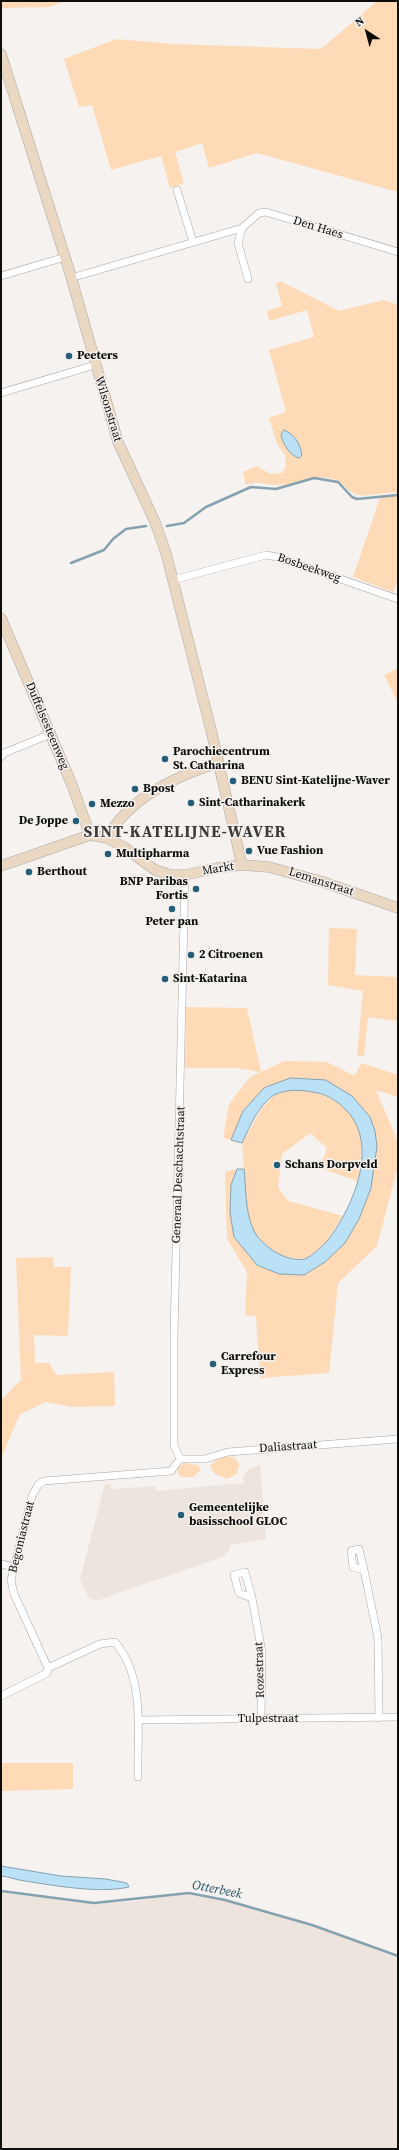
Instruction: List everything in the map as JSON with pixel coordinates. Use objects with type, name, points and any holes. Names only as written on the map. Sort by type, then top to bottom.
[{"type":"street","name":"Wilsonstraat","points":[[1,54],[65,257],[118,442],[155,522],[172,580],[211,730],[218,763]]},
{"type":"street","points":[[177,190],[193,242]]},
{"type":"street","name":"Den Haes","points":[[71,278],[242,228],[259,213],[266,212],[398,252]]},
{"type":"street","points":[[242,228],[238,243],[248,279]]},
{"type":"street","points":[[1,276],[65,257]]},
{"type":"street","points":[[1,393],[95,365]]},
{"type":"street","name":"Bosbeekweg","points":[[172,580],[266,555],[277,556],[398,599]]},
{"type":"street","name":"Duffelsesteenweg","points":[[1,618],[51,734],[90,835]]},
{"type":"street","points":[[1,757],[4,753],[51,734]]},
{"type":"street","points":[[107,838],[119,820],[134,805],[193,771],[218,763]]},
{"type":"street","name":"Markt","points":[[90,835],[107,838],[124,847],[155,870],[171,875],[185,875],[217,868],[242,865],[218,763]]},
{"type":"street","points":[[1,866],[90,835]]},
{"type":"street","name":"Lemanstraat","points":[[242,865],[269,867],[284,870],[398,908]]},
{"type":"street","name":"Generaal Deschachtstraat","points":[[180,1459],[174,1444],[174,1335],[185,875]]},
{"type":"street","name":"Daliastraat","points":[[180,1459],[205,1459],[228,1452],[398,1439]]},
{"type":"street","name":"Begoniastraat","points":[[48,1668],[14,1594],[11,1580],[32,1496],[38,1485],[44,1481],[171,1471],[180,1459]]},
{"type":"street","points":[[1,1564],[15,1568]]},
{"type":"street","points":[[364,1570],[378,1638],[379,1718]]},
{"type":"street","name":"Rozestraat","points":[[252,1598],[262,1652],[261,1719]]},
{"type":"street","points":[[1,1696],[47,1673],[48,1668],[100,1644],[115,1642],[121,1649],[137,1689],[138,1777]]},
{"type":"street","name":"Tulpestraat","points":[[138,1720],[398,1717]]},
{"type":"shaded area","points":[[1,1],[65,1],[50,7],[1,8]]},
{"type":"shaded area","points":[[377,1],[398,1],[398,192],[257,153],[209,168],[202,143],[175,152],[184,183],[170,188],[161,156],[111,170],[92,105],[79,107],[64,59],[116,39],[174,44],[321,49]]},
{"type":"shaded area","points":[[280,281],[339,311],[384,300],[398,305],[398,493],[358,495],[351,492],[337,480],[326,478],[312,479],[283,485],[257,483],[246,485],[243,472],[257,466],[270,474],[282,473],[286,467],[285,455],[277,444],[269,418],[286,412],[269,350],[314,337],[307,310],[269,321],[267,311],[282,306],[276,284]]},
{"type":"shaded area","points":[[381,495],[398,496],[398,580],[393,592],[353,577]]},
{"type":"shaded area","points":[[398,668],[398,703],[384,675]]},
{"type":"shaded area","points":[[329,928],[357,929],[355,975],[398,977],[398,1021],[368,1017],[364,1056],[357,1056],[363,991],[328,985]]},
{"type":"shaded area","points":[[186,1007],[247,1008],[261,1072],[284,1061],[327,1062],[355,1076],[361,1063],[398,1075],[398,1097],[376,1090],[397,1140],[398,1166],[377,1246],[338,1283],[329,1373],[260,1378],[256,1316],[245,1315],[247,1272],[227,1239],[225,1172],[237,1169],[231,1185],[234,1237],[257,1265],[279,1274],[345,1243],[359,1219],[371,1188],[370,1117],[291,1078],[243,1111],[231,1140],[223,1138],[229,1104],[250,1077],[260,1072],[237,1068],[185,1068]]},
{"type":"shaded area","points":[[301,1089],[319,1094],[337,1102],[345,1108],[357,1123],[360,1132],[361,1144],[358,1181],[320,1168],[327,1148],[310,1133],[282,1154],[278,1187],[288,1201],[343,1216],[324,1245],[305,1259],[282,1257],[264,1244],[254,1231],[247,1213],[242,1143],[262,1108],[273,1096],[288,1090]]},
{"type":"shaded area","points":[[53,1257],[54,1267],[71,1267],[68,1336],[34,1335],[35,1363],[49,1363],[56,1375],[114,1372],[115,1406],[72,1407],[46,1402],[20,1414],[1,1458],[1,1400],[21,1380],[16,1258]]},
{"type":"shaded area","points":[[227,1456],[235,1458],[239,1464],[237,1474],[227,1479],[215,1474],[210,1466],[216,1460]]},
{"type":"shaded area","points":[[184,1463],[198,1465],[201,1470],[193,1477],[181,1477],[178,1474],[177,1469]]},
{"type":"shaded area","name":"Gemeentelijke basisschool GLOC","points":[[260,1465],[266,1539],[230,1545],[229,1552],[225,1553],[225,1556],[96,1601],[89,1598],[80,1579],[105,1484],[111,1484],[111,1489],[155,1486],[156,1491],[243,1483],[244,1475],[249,1469]]},
{"type":"shaded area","points":[[1,1763],[73,1763],[73,1789],[1,1791]]},
{"type":"shaded area","points":[[1,1893],[94,1903],[140,1901],[147,1898],[189,1893],[225,1900],[312,1925],[361,1943],[398,1959],[398,2149],[1,2149]]},
{"type":"water","points":[[284,430],[291,434],[298,443],[302,455],[299,458],[293,455],[285,446],[281,435]]},
{"type":"water","points":[[291,1078],[326,1080],[352,1096],[370,1117],[375,1131],[377,1146],[371,1188],[359,1219],[345,1243],[325,1262],[304,1275],[279,1274],[257,1265],[234,1237],[230,1212],[231,1185],[237,1169],[244,1169],[248,1214],[256,1235],[274,1252],[298,1260],[308,1258],[328,1240],[347,1210],[360,1174],[362,1156],[361,1138],[355,1122],[344,1108],[332,1099],[321,1094],[296,1090],[285,1091],[274,1095],[259,1110],[242,1143],[231,1140],[243,1111],[264,1088]]},
{"type":"water","points":[[1,1866],[61,1876],[106,1879],[127,1883],[129,1887],[104,1890],[19,1880],[1,1876]]},
{"type":"waterway","points":[[167,526],[184,523],[206,507],[251,487],[276,489],[314,478],[338,482],[352,497],[357,499],[398,495]]},
{"type":"waterway","points":[[71,563],[104,550],[113,539],[126,529],[146,526]]},
{"type":"waterway","name":"Otterbeek","points":[[1,1891],[94,1903],[189,1893],[225,1900],[312,1925],[398,1956]]},
{"type":"place","name":"Peeters","points":[[69,356]]},
{"type":"place","name":"Parochiecentrum St. Catharina","points":[[165,759]]},
{"type":"place","name":"BENU Sint-Katelijne-Waver","points":[[233,781]]},
{"type":"place","name":"Bpost","points":[[135,789]]},
{"type":"place","name":"Sint-Catharinakerk","points":[[191,803]]},
{"type":"place","name":"Mezzo","points":[[92,804]]},
{"type":"place","name":"De Joppe","points":[[76,821]]},
{"type":"place","name":"Vue Fashion","points":[[249,851]]},
{"type":"place","name":"Multipharma","points":[[108,854]]},
{"type":"place","name":"Berthout","points":[[29,872]]},
{"type":"place","name":"BNP Paribas Fortis","points":[[196,889]]},
{"type":"place","name":"Peter pan","points":[[172,909]]},
{"type":"place","name":"2 Citroenen","points":[[191,955]]},
{"type":"place","name":"Sint-Katarina","points":[[165,979]]},
{"type":"place","name":"Schans Dorpveld","points":[[277,1165]]},
{"type":"place","name":"Carrefour Express","points":[[213,1364]]},
{"type":"place","name":"Gemeentelijke basisschool GLOC","points":[[181,1515]]},
{"type":"district","name":"SINT-KATELIJNE-WAVER","points":[[185,833]]}]
